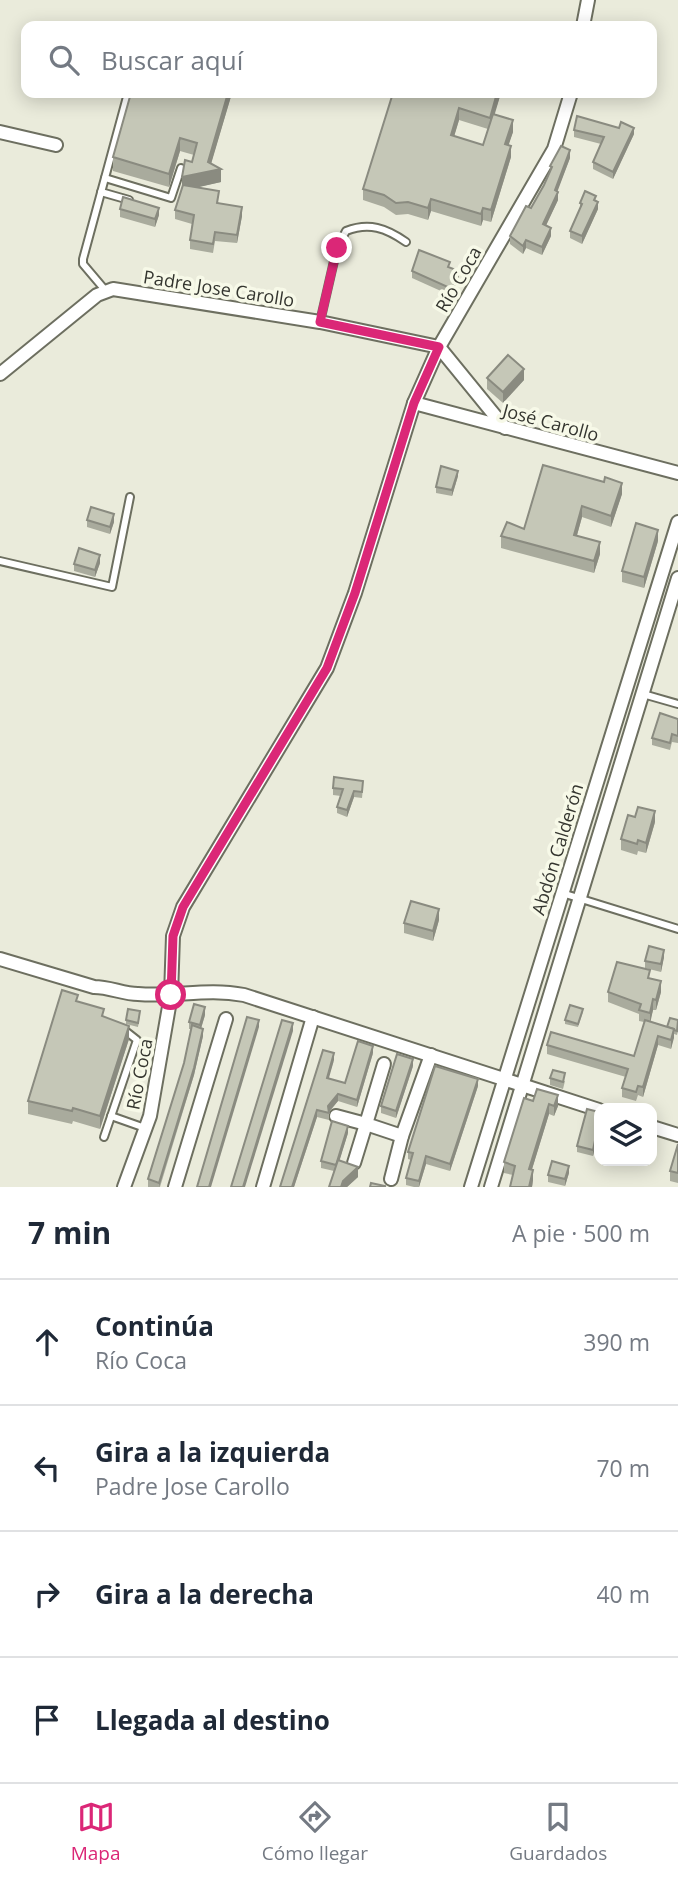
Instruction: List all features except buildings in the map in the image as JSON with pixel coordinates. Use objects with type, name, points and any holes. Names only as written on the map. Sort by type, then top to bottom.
[{"type":"street","points":[[584,21],[588,0]]},
{"type":"street","name":"Río Coca","points":[[124,1187],[145,1128],[171,995],[173,936],[183,907],[327,668],[355,593],[414,403],[439,347],[554,149],[569,98]]},
{"type":"street","points":[[0,132],[56,145]]},
{"type":"street","points":[[0,374],[105,290]]},
{"type":"street","name":"Padre Jose Carollo","points":[[105,290],[320,322],[439,347]]},
{"type":"street","points":[[439,347],[505,428]]},
{"type":"street","name":"José Carollo","points":[[414,403],[678,473]]},
{"type":"street","name":"Abdón Calderón","points":[[471,1187],[678,522]]},
{"type":"street","name":"Abdón Calderón","points":[[491,1187],[678,578]]},
{"type":"street","points":[[0,959],[94,988],[110,988],[135,995],[171,995],[214,990],[244,995],[594,1108]]},
{"type":"street","points":[[263,1187],[313,1017]]},
{"type":"street","points":[[175,1187],[226,1019]]},
{"type":"street","points":[[391,1179],[402,1136],[431,1055]]},
{"type":"street","points":[[354,1163],[384,1064]]},
{"type":"street","points":[[336,1116],[402,1136]]},
{"type":"street","points":[[657,1129],[678,1135]]},
{"type":"lane","points":[[105,290],[83,264],[127,98]]},
{"type":"lane","points":[[105,178],[171,198],[181,168]]},
{"type":"lane","points":[[101,192],[139,203]]},
{"type":"lane","points":[[320,322],[337,248],[346,231],[360,226],[376,226],[406,242]]},
{"type":"lane","points":[[0,561],[113,587],[130,497]]},
{"type":"lane","points":[[643,694],[678,704]]},
{"type":"lane","points":[[562,892],[678,929]]},
{"type":"lane","points":[[104,1137],[137,1040],[112,1023]]},
{"type":"lane","points":[[111,1116],[145,1128]]},
{"type":"route","points":[[171,995],[173,936],[183,907],[327,668],[355,593],[414,403],[439,347],[320,322],[337,248]]}]
